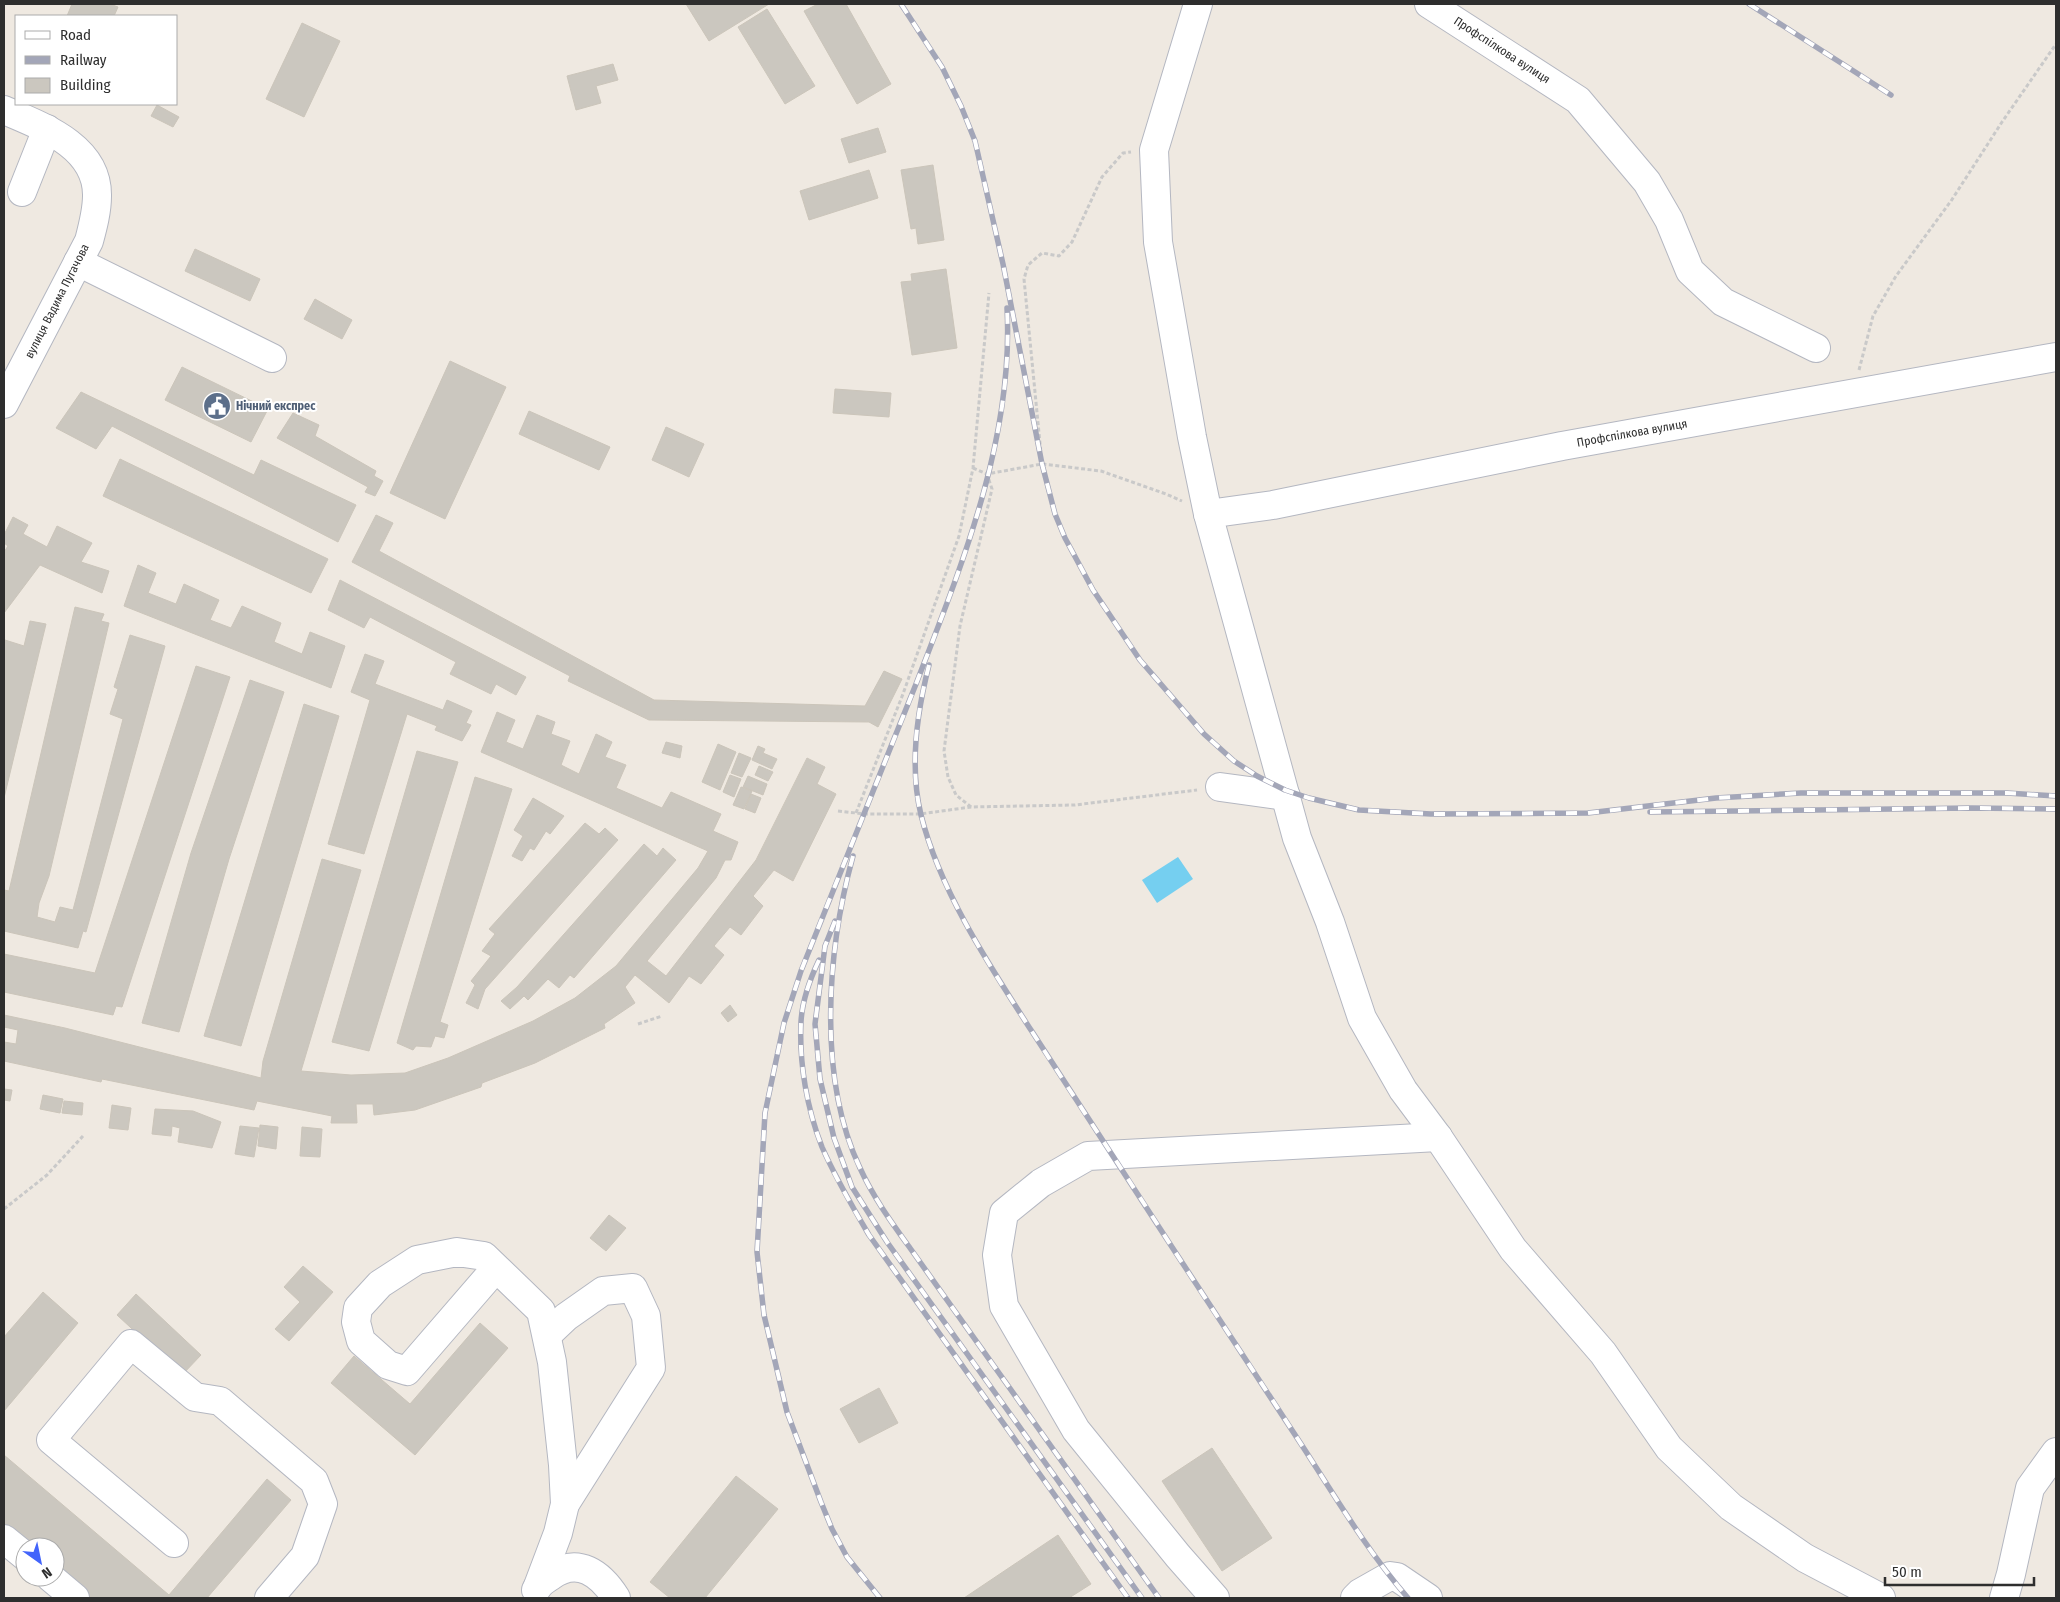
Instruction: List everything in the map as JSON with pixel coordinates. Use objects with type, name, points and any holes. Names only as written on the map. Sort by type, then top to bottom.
[{"type":"street","points":[[1198,4],[1154,150],[1158,242],[1192,437],[1208,514],[1297,838],[1330,922],[1362,1018],[1403,1090],[1438,1137],[1513,1249],[1603,1353],[1669,1448],[1732,1507],[1805,1558],[1881,1598]]},
{"type":"street","name":"Профспілкова вулиця","points":[[1429,4],[1578,100],[1647,182],[1669,220],[1690,271],[1724,302],[1816,348]]},
{"type":"street","points":[[4,110],[47,129],[22,192]]},
{"type":"street","name":"вулиця Вадима Пугачова","points":[[4,404],[89,241],[96,215],[98,194],[91,171],[79,150],[47,129]]},
{"type":"street","points":[[78,262],[272,358]]},
{"type":"street","name":"Профспілкова вулиця","points":[[1208,514],[1273,505],[1562,446],[2056,357]]},
{"type":"street","points":[[1220,787],[1286,796]]},
{"type":"street","points":[[1215,1598],[1178,1556],[1076,1430],[1004,1306],[997,1255],[1004,1213],[1041,1183],[1088,1156],[1438,1137]]},
{"type":"street","points":[[496,1268],[407,1371],[388,1366],[361,1341],[356,1322],[358,1308],[380,1284],[417,1260],[457,1252],[484,1256],[541,1311],[553,1371],[563,1465],[564,1504],[558,1533],[535,1592]]},
{"type":"street","points":[[546,1335],[566,1317],[603,1291],[633,1288],[646,1316],[651,1368],[564,1504]]},
{"type":"street","points":[[174,1543],[51,1440],[131,1344],[195,1397],[220,1402],[314,1481],[323,1504],[305,1556],[269,1598]]},
{"type":"street","points":[[2004,1598],[2030,1488],[2056,1452]]},
{"type":"street","points":[[4,1539],[15,1548]]},
{"type":"street","points":[[535,1592],[557,1571],[579,1567],[596,1574],[616,1598]]},
{"type":"street","points":[[1354,1598],[1360,1592],[1390,1576],[1397,1577],[1428,1598]]},
{"type":"street","points":[[62,1587],[75,1598]]},
{"type":"path","points":[[1841,395],[1859,369],[1873,316],[1896,276],[1951,201],[2002,122],[2056,44]]},
{"type":"path","points":[[1042,464],[1024,279],[1028,265],[1042,253],[1059,256],[1072,242],[1102,177],[1123,153],[1154,150]]},
{"type":"path","points":[[856,813],[906,686],[959,536],[973,468],[989,293]]},
{"type":"path","points":[[973,468],[987,474],[1042,464],[1101,471],[1166,494],[1208,514]]},
{"type":"path","points":[[971,808],[956,795],[948,777],[944,750],[960,626],[992,489],[987,474]]},
{"type":"path","points":[[838,811],[920,814],[971,808],[1076,805],[1220,787]]},
{"type":"path","points":[[638,1024],[662,1016]]},
{"type":"path","points":[[4,1209],[47,1176],[83,1136]]},
{"type":"water","points":[[1178,857],[1193,879],[1157,903],[1142,880]]},
{"type":"building","points":[[72,4],[110,4],[118,7],[114,15],[67,15]]},
{"type":"building","points":[[686,4],[769,4],[709,41]]},
{"type":"building","points":[[818,4],[846,4],[891,84],[857,104],[804,11]]},
{"type":"building","points":[[767,9],[815,86],[785,104],[738,27]]},
{"type":"building","points":[[302,23],[340,41],[304,117],[266,99]]},
{"type":"building","points":[[613,64],[618,80],[596,86],[601,103],[576,110],[567,76]]},
{"type":"building","points":[[157,105],[179,117],[173,127],[151,116]]},
{"type":"building","points":[[878,128],[886,152],[849,163],[841,139]]},
{"type":"building","points":[[933,165],[944,240],[918,244],[916,228],[911,229],[901,170]]},
{"type":"building","points":[[869,170],[878,198],[809,220],[800,191]]},
{"type":"building","points":[[195,249],[260,279],[250,301],[185,271]]},
{"type":"building","points":[[946,269],[957,348],[912,355],[901,282],[912,281],[911,274]]},
{"type":"building","points":[[315,299],[352,320],[342,339],[304,319]]},
{"type":"building","points":[[450,361],[506,387],[445,519],[390,493]]},
{"type":"building","points":[[182,367],[268,409],[251,442],[165,400]]},
{"type":"building","points":[[835,389],[891,393],[889,417],[833,413]]},
{"type":"building","points":[[81,392],[254,475],[261,460],[356,505],[338,542],[112,426],[96,449],[56,428]]},
{"type":"building","points":[[529,411],[610,447],[599,470],[519,434]]},
{"type":"building","points":[[293,413],[319,425],[315,436],[376,471],[374,476],[383,481],[375,496],[365,492],[368,487],[277,438]]},
{"type":"building","points":[[666,427],[704,444],[689,477],[652,460]]},
{"type":"building","points":[[120,459],[328,559],[311,593],[103,496]]},
{"type":"building","points":[[376,515],[393,523],[379,551],[654,700],[865,706],[884,671],[902,679],[878,727],[869,722],[649,720],[568,681],[570,676],[352,562]]},
{"type":"building","points":[[13,517],[28,525],[23,534],[47,547],[57,526],[92,543],[81,562],[109,571],[102,593],[40,565],[4,613],[4,552],[8,546],[4,543],[4,535]]},
{"type":"building","points":[[138,565],[156,573],[148,593],[176,604],[184,584],[219,600],[210,620],[231,628],[242,606],[281,623],[274,642],[302,654],[310,632],[345,646],[331,688],[124,606]]},
{"type":"building","points":[[340,580],[526,677],[516,695],[496,684],[491,694],[450,674],[456,662],[370,617],[364,628],[328,610]]},
{"type":"building","points":[[75,607],[104,614],[101,621],[109,623],[49,876],[39,903],[37,917],[55,922],[60,907],[73,910],[123,719],[110,714],[118,689],[114,687],[130,635],[165,646],[86,932],[83,931],[78,948],[4,931],[4,890],[9,891]]},
{"type":"building","points":[[30,621],[46,624],[4,798],[4,646],[5,640],[24,646]]},
{"type":"building","points":[[365,654],[384,661],[375,684],[443,710],[447,700],[472,711],[466,723],[471,725],[462,741],[435,730],[437,726],[407,714],[364,854],[328,844],[370,700],[351,692]]},
{"type":"building","points":[[196,666],[230,677],[122,1007],[116,1006],[113,1015],[4,992],[4,954],[95,973]]},
{"type":"building","points":[[250,680],[284,692],[229,859],[179,1032],[142,1023],[191,853]]},
{"type":"building","points":[[304,704],[339,716],[241,1046],[204,1036]]},
{"type":"building","points":[[497,712],[515,720],[506,742],[523,749],[537,715],[555,722],[551,734],[570,741],[561,765],[579,774],[596,734],[612,742],[605,757],[626,765],[616,788],[662,808],[671,792],[721,814],[713,831],[738,842],[731,860],[725,860],[716,878],[647,961],[666,976],[756,860],[807,758],[825,767],[817,784],[836,794],[793,881],[774,870],[753,896],[763,906],[741,935],[730,927],[714,946],[724,955],[701,984],[689,976],[669,1003],[635,975],[625,987],[635,1003],[604,1024],[605,1028],[535,1063],[482,1083],[481,1087],[415,1110],[374,1115],[373,1104],[356,1104],[357,1123],[331,1123],[332,1116],[257,1101],[254,1110],[102,1079],[101,1082],[4,1061],[4,1042],[16,1044],[18,1030],[4,1027],[4,1015],[65,1028],[261,1078],[263,1061],[322,859],[361,870],[301,1071],[351,1075],[405,1073],[448,1058],[533,1021],[575,998],[616,966],[698,868],[708,851],[481,752]]},
{"type":"building","points":[[666,742],[682,746],[680,758],[662,753]]},
{"type":"building","points":[[718,744],[736,752],[720,790],[702,782]]},
{"type":"building","points":[[758,746],[765,749],[763,753],[777,759],[772,769],[752,760]]},
{"type":"building","points":[[417,751],[458,762],[369,1051],[332,1042]]},
{"type":"building","points":[[739,753],[751,758],[742,777],[731,773]]},
{"type":"building","points":[[759,766],[773,772],[768,781],[755,775]]},
{"type":"building","points":[[730,775],[741,779],[734,797],[723,792]]},
{"type":"building","points":[[748,776],[767,784],[763,795],[743,787]]},
{"type":"building","points":[[475,777],[512,789],[440,1022],[448,1025],[444,1038],[435,1036],[431,1047],[416,1046],[413,1050],[397,1043]]},
{"type":"building","points":[[741,787],[752,791],[744,809],[733,805]]},
{"type":"building","points":[[751,794],[761,798],[755,813],[745,809]]},
{"type":"building","points":[[533,798],[564,816],[550,834],[546,831],[534,850],[530,848],[522,861],[512,856],[523,836],[514,830]]},
{"type":"building","points":[[585,823],[599,834],[605,828],[618,840],[485,989],[478,1009],[466,1003],[475,985],[471,981],[491,956],[482,951],[495,934],[489,929]]},
{"type":"building","points":[[644,844],[657,856],[663,848],[676,860],[574,978],[570,975],[559,988],[548,979],[528,1000],[524,996],[510,1009],[501,1001],[517,987]]},
{"type":"building","points":[[730,1005],[737,1015],[728,1022],[721,1013]]},
{"type":"building","points":[[4,1089],[12,1090],[10,1101],[4,1100]]},
{"type":"building","points":[[43,1095],[63,1099],[60,1113],[40,1109]]},
{"type":"building","points":[[64,1101],[83,1103],[82,1115],[62,1113]]},
{"type":"building","points":[[112,1105],[131,1108],[128,1130],[109,1128]]},
{"type":"building","points":[[155,1109],[193,1111],[221,1122],[212,1148],[178,1142],[180,1128],[172,1126],[171,1136],[152,1134]]},
{"type":"building","points":[[260,1125],[278,1127],[276,1149],[258,1146]]},
{"type":"building","points":[[240,1126],[259,1128],[254,1157],[235,1154]]},
{"type":"building","points":[[302,1127],[322,1129],[320,1157],[300,1156]]},
{"type":"building","points":[[609,1215],[626,1228],[606,1251],[590,1238]]},
{"type":"building","points":[[303,1266],[333,1292],[289,1341],[275,1329],[300,1302],[284,1287]]},
{"type":"building","points":[[43,1292],[78,1323],[4,1411],[4,1337]]},
{"type":"building","points":[[136,1294],[201,1355],[182,1375],[117,1315]]},
{"type":"building","points":[[480,1323],[508,1348],[415,1455],[331,1383],[354,1356],[410,1404]]},
{"type":"building","points":[[879,1388],[898,1423],[859,1443],[840,1409]]},
{"type":"building","points":[[1212,1448],[1272,1538],[1222,1571],[1162,1481]]},
{"type":"building","points":[[4,1455],[169,1595],[267,1479],[291,1500],[207,1598],[92,1598],[65,1575],[65,1537],[19,1537],[4,1524]]},
{"type":"building","points":[[736,1476],[778,1509],[705,1598],[670,1598],[650,1582]]},
{"type":"building","points":[[1058,1535],[1091,1584],[1069,1598],[964,1598]]},
{"type":"railway","points":[[901,4],[942,67],[975,141],[1003,264],[1042,464],[1055,514],[1065,538],[1093,590],[1140,660],[1204,734],[1234,761],[1257,776],[1285,790],[1309,798],[1359,810],[1431,814],[1588,813],[1716,798],[1801,793],[2007,793],[2056,796]]},
{"type":"railway","points":[[1749,4],[1891,95]]},
{"type":"railway","points":[[880,1598],[847,1557],[832,1529],[787,1412],[764,1315],[757,1252],[765,1113],[784,1023],[801,971],[902,720],[967,547],[993,453],[1002,405],[1007,357],[1007,308]]},
{"type":"railway","points":[[929,665],[921,701],[916,739],[917,796],[929,843],[940,872],[967,927],[1048,1057],[1353,1524],[1379,1562],[1408,1598]]},
{"type":"railway","points":[[1650,812],[1971,808],[2056,809]]},
{"type":"railway","points":[[853,856],[837,932],[832,972],[831,1014],[832,1054],[837,1094],[846,1132],[860,1168],[896,1229],[1159,1598]]},
{"type":"railway","points":[[835,921],[825,946],[815,1024],[820,1079],[834,1138],[852,1187],[887,1242],[1142,1598]]},
{"type":"railway","points":[[819,960],[803,1006],[801,1053],[805,1086],[812,1117],[832,1169],[869,1235],[1128,1598]]},
{"type":"place","name":"Нічний експрес","points":[[217,406]]}]
